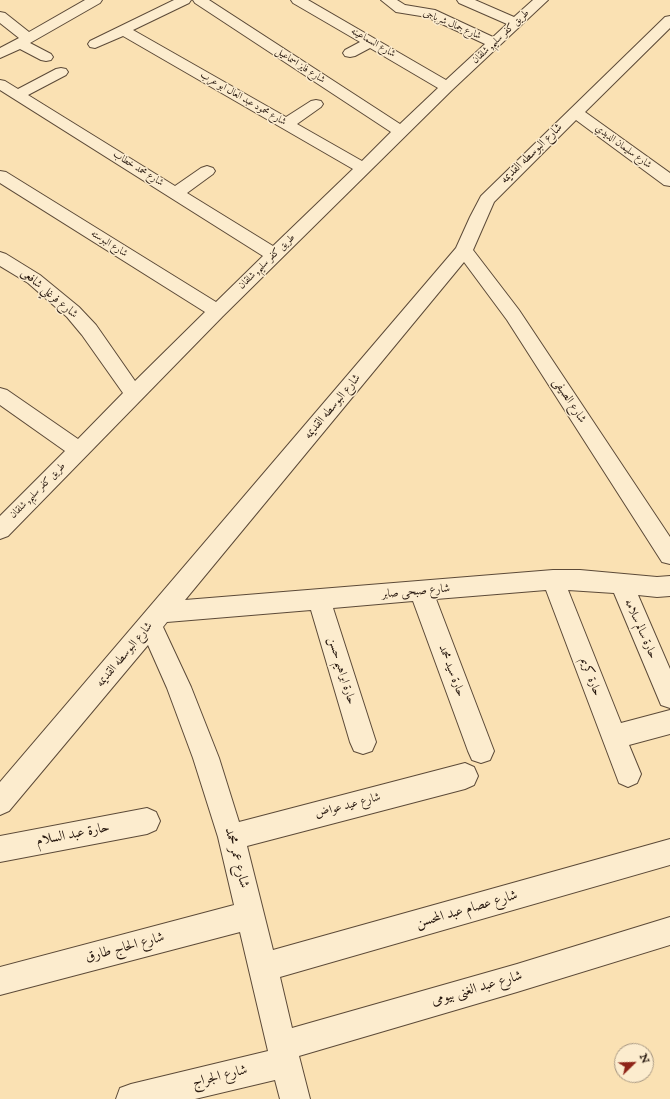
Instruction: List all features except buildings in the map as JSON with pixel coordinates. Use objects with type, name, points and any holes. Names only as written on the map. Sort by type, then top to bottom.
[{"type":"street","points":[[0,54],[96,0]]},
{"type":"street","points":[[95,44],[184,0]]},
{"type":"street","name":"شارع فايز اسماعيل","points":[[200,0],[401,132]]},
{"type":"street","name":"شارع جمال شرباجى","points":[[388,0],[402,9],[430,13],[494,43]]},
{"type":"street","points":[[464,0],[516,23]]},
{"type":"street","name":"طريق كفر سليم, شلقان","points":[[0,530],[8,510],[79,450],[217,311],[363,168],[447,87],[541,0]]},
{"type":"street","name":"شارع السماعينه","points":[[306,1],[447,87]]},
{"type":"street","points":[[0,16],[24,40],[46,57]]},
{"type":"street","name":"شارع البوسطه القديمه","points":[[0,802],[156,619],[464,250],[487,200],[670,20]]},
{"type":"street","name":"شارع محمود عبد العال ابو عرب","points":[[123,30],[363,168]]},
{"type":"street","points":[[350,53],[371,42]]},
{"type":"street","points":[[18,95],[61,72]]},
{"type":"street","name":"شارع محمد خطاب","points":[[0,84],[274,255]]},
{"type":"street","points":[[286,124],[316,104]]},
{"type":"street","name":"شارع سليمان الديدي","points":[[576,112],[670,181]]},
{"type":"street","points":[[110,173],[127,162]]},
{"type":"street","points":[[176,193],[207,171]]},
{"type":"street","name":"شارع البوسته","points":[[0,176],[217,311]]},
{"type":"street","name":"شارع الصيفى","points":[[464,250],[513,315],[670,554]]},
{"type":"street","name":"شارع فرغلي شافعى","points":[[0,258],[34,279],[73,312],[89,330],[134,394]]},
{"type":"street","points":[[0,395],[79,450]]},
{"type":"street","name":"شارع صبحى صابر","points":[[156,619],[319,599],[553,580],[670,586]]},
{"type":"street","name":"حارة كريم","points":[[553,580],[628,774]]},
{"type":"street","name":"حارة سالم سلامه","points":[[620,583],[670,697]]},
{"type":"street","name":"حارة سيد محمد","points":[[421,591],[481,751]]},
{"type":"street","name":"حارة ابراهيم حسن","points":[[319,599],[363,742]]},
{"type":"street","name":"شارع عمر محمد","points":[[156,619],[179,687],[203,750],[231,837],[295,1099]]},
{"type":"street","points":[[613,737],[670,722]]},
{"type":"street","name":"شارع عيد عواض","points":[[231,837],[465,776]]},
{"type":"street","name":"حارة عبد السلام","points":[[0,849],[147,821]]},
{"type":"street","name":"شارع عصام عبد المحسن","points":[[263,968],[670,852]]},
{"type":"street","name":"شارع الحاج طارق","points":[[0,981],[250,915]]},
{"type":"street","name":"شارع عبد الغنى بيومى","points":[[284,1054],[517,978],[670,931]]},
{"type":"street","name":"شارع الجراج","points":[[131,1099],[284,1054]]}]
